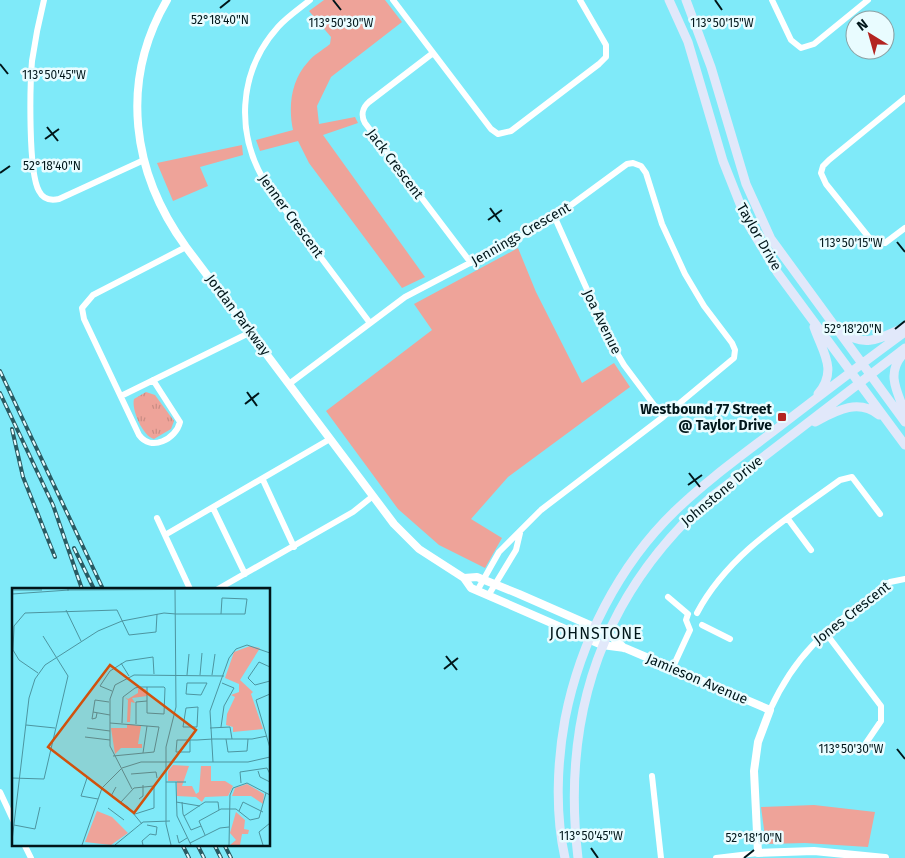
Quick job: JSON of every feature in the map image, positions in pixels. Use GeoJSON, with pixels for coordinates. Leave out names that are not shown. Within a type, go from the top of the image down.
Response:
{"type":"FeatureCollection","features":[{"type":"Feature","properties":{"kind":"main road","name":"Taylor Drive"},"geometry":{"type":"LineString","coordinates":[[669,0],[688,42],[723,161],[738,202],[760,246],[905,445]]}},
{"type":"Feature","properties":{"kind":"main road","name":"Taylor Drive"},"geometry":{"type":"LineString","coordinates":[[686,0],[700,36],[735,152],[758,212],[786,262],[905,422]]}},
{"type":"Feature","properties":{"kind":"main road"},"geometry":{"type":"LineString","coordinates":[[810,316],[828,363],[829,374],[823,388],[812,402]]}},
{"type":"Feature","properties":{"kind":"main road"},"geometry":{"type":"LineString","coordinates":[[832,325],[850,338],[863,342],[905,327]]}},
{"type":"Feature","properties":{"kind":"main road","name":"Johnstone Drive"},"geometry":{"type":"LineString","coordinates":[[566,858],[559,800],[561,744],[570,692],[594,628],[622,576],[673,512],[722,470],[905,332]]}},
{"type":"Feature","properties":{"kind":"main road"},"geometry":{"type":"LineString","coordinates":[[905,350],[896,364],[892,376],[905,412]]}},
{"type":"Feature","properties":{"kind":"main road","name":"Johnstone Drive"},"geometry":{"type":"LineString","coordinates":[[578,858],[574,827],[575,755],[583,710],[602,645],[644,569],[679,527],[716,493],[905,350]]}},
{"type":"Feature","properties":{"kind":"main road"},"geometry":{"type":"LineString","coordinates":[[793,434],[837,411],[858,406],[872,409],[887,422]]}},
{"type":"Feature","properties":{"kind":"street"},"geometry":{"type":"LineString","coordinates":[[44,0],[32,62],[30,91],[30,131],[36,182],[40,193],[51,200],[59,199],[144,160]]}},
{"type":"Feature","properties":{"kind":"street","name":"Jordan Parkway"},"geometry":{"type":"LineString","coordinates":[[167,0],[147,41],[141,62],[137,103],[144,160],[159,204],[186,247],[394,524],[419,549],[464,578],[471,588],[602,645]]}},
{"type":"Feature","properties":{"kind":"street","name":"Jenner Crescent"},"geometry":{"type":"LineString","coordinates":[[310,0],[279,26],[256,61],[245,96],[246,136],[255,165],[268,187],[370,323]]}},
{"type":"Feature","properties":{"kind":"street"},"geometry":{"type":"LineString","coordinates":[[393,0],[494,133],[505,133],[600,64],[606,56],[606,45],[580,0]]}},
{"type":"Feature","properties":{"kind":"street"},"geometry":{"type":"LineString","coordinates":[[772,0],[791,40],[801,48],[814,44],[868,0]]}},
{"type":"Feature","properties":{"kind":"street","name":"Jack Crescent"},"geometry":{"type":"LineString","coordinates":[[433,53],[369,102],[364,108],[362,116],[365,124],[471,263]]}},
{"type":"Feature","properties":{"kind":"street"},"geometry":{"type":"LineString","coordinates":[[905,98],[829,160],[823,166],[821,173],[826,184],[871,240],[885,243],[905,228]]}},
{"type":"Feature","properties":{"kind":"street","name":"Jennings Crescent"},"geometry":{"type":"LineString","coordinates":[[289,384],[410,294],[555,218],[627,164],[638,164],[644,169],[662,224],[685,274],[735,350],[734,358],[727,366],[663,417],[541,510],[504,547],[477,591]]}},
{"type":"Feature","properties":{"kind":"street","name":"Joa Avenue"},"geometry":{"type":"LineString","coordinates":[[555,218],[610,343],[663,417]]}},
{"type":"Feature","properties":{"kind":"street"},"geometry":{"type":"LineString","coordinates":[[153,380],[180,422],[175,434],[160,442],[149,444],[141,439],[84,319],[82,313],[84,304],[93,295],[186,247]]}},
{"type":"Feature","properties":{"kind":"street"},"geometry":{"type":"LineString","coordinates":[[121,396],[251,332]]}},
{"type":"Feature","properties":{"kind":"street"},"geometry":{"type":"LineString","coordinates":[[165,535],[263,480],[330,439]]}},
{"type":"Feature","properties":{"kind":"street"},"geometry":{"type":"LineString","coordinates":[[698,613],[718,580],[747,550],[840,480],[852,477],[880,514]]}},
{"type":"Feature","properties":{"kind":"street"},"geometry":{"type":"LineString","coordinates":[[263,480],[294,547]]}},
{"type":"Feature","properties":{"kind":"street"},"geometry":{"type":"LineString","coordinates":[[220,588],[353,512],[373,496]]}},
{"type":"Feature","properties":{"kind":"street"},"geometry":{"type":"LineString","coordinates":[[213,508],[245,574]]}},
{"type":"Feature","properties":{"kind":"street"},"geometry":{"type":"LineString","coordinates":[[157,518],[190,588]]}},
{"type":"Feature","properties":{"kind":"street"},"geometry":{"type":"LineString","coordinates":[[788,519],[810,550]]}},
{"type":"Feature","properties":{"kind":"street","name":"Jennings Crescent"},"geometry":{"type":"LineString","coordinates":[[488,596],[516,550],[520,533]]}},
{"type":"Feature","properties":{"kind":"street","name":"Jordan Parkway"},"geometry":{"type":"LineString","coordinates":[[464,578],[477,577],[483,579],[608,633]]}},
{"type":"Feature","properties":{"kind":"street","name":"Jones Crescent"},"geometry":{"type":"LineString","coordinates":[[758,853],[754,772],[758,742],[770,710],[791,671],[810,645],[890,582],[905,579]]}},
{"type":"Feature","properties":{"kind":"street"},"geometry":{"type":"LineString","coordinates":[[668,597],[688,614],[698,613]]}},
{"type":"Feature","properties":{"kind":"street"},"geometry":{"type":"LineString","coordinates":[[698,613],[702,619],[702,625]]}},
{"type":"Feature","properties":{"kind":"street"},"geometry":{"type":"LineString","coordinates":[[672,669],[690,630],[686,620],[688,614]]}},
{"type":"Feature","properties":{"kind":"street"},"geometry":{"type":"LineString","coordinates":[[690,630],[696,630],[702,625]]}},
{"type":"Feature","properties":{"kind":"street"},"geometry":{"type":"LineString","coordinates":[[702,625],[730,640]]}},
{"type":"Feature","properties":{"kind":"street"},"geometry":{"type":"LineString","coordinates":[[825,632],[881,706],[881,721],[866,743]]}},
{"type":"Feature","properties":{"kind":"street","name":"Jamieson Avenue"},"geometry":{"type":"LineString","coordinates":[[608,633],[625,648]]}},
{"type":"Feature","properties":{"kind":"street","name":"Jamieson Avenue"},"geometry":{"type":"LineString","coordinates":[[602,645],[625,648],[770,710]]}},
{"type":"Feature","properties":{"kind":"street"},"geometry":{"type":"LineString","coordinates":[[652,776],[661,858]]}},
{"type":"Feature","properties":{"kind":"street"},"geometry":{"type":"LineString","coordinates":[[0,792],[12,818]]}},
{"type":"Feature","properties":{"kind":"street"},"geometry":{"type":"LineString","coordinates":[[25,846],[31,858]]}},
{"type":"Feature","properties":{"kind":"street"},"geometry":{"type":"LineString","coordinates":[[716,858],[758,853],[885,858]]}},
{"type":"Feature","properties":{"kind":"green space"},"geometry":{"type":"Polygon","coordinates":[[[324,0],[385,0],[402,22],[331,77],[317,106],[319,124],[355,117],[358,123],[323,135],[425,277],[402,288],[309,163],[298,141],[260,151],[256,140],[293,130],[291,103],[294,85],[302,69],[310,59],[330,44],[331,37],[309,11],[324,0]]]}},
{"type":"Feature","properties":{"kind":"green space"},"geometry":{"type":"Polygon","coordinates":[[[242,145],[243,155],[200,167],[208,186],[173,201],[157,163],[242,145]]]}},
{"type":"Feature","properties":{"kind":"green space"},"geometry":{"type":"Polygon","coordinates":[[[518,248],[536,292],[582,383],[614,363],[630,387],[508,477],[471,519],[502,538],[485,568],[439,545],[398,509],[326,411],[432,330],[414,304],[518,248]]]}},
{"type":"Feature","properties":{"kind":"green space"},"geometry":{"type":"Polygon","coordinates":[[[146,392],[155,395],[174,421],[171,429],[154,439],[142,428],[134,409],[134,399],[146,392]]]}},
{"type":"Feature","properties":{"kind":"green space"},"geometry":{"type":"Polygon","coordinates":[[[814,805],[875,812],[868,847],[805,843],[766,844],[761,807],[814,805]]]}},
{"type":"Feature","properties":{"kind":"railway"},"geometry":{"type":"LineString","coordinates":[[0,371],[103,588]]}},
{"type":"Feature","properties":{"kind":"railway"},"geometry":{"type":"LineString","coordinates":[[0,393],[53,505],[82,588]]}},
{"type":"Feature","properties":{"kind":"railway"},"geometry":{"type":"LineString","coordinates":[[12,429],[23,477],[55,557]]}},
{"type":"Feature","properties":{"kind":"railway"},"geometry":{"type":"LineString","coordinates":[[74,548],[94,588]]}},
{"type":"Feature","properties":{"kind":"railway"},"geometry":{"type":"LineString","coordinates":[[183,846],[189,858]]}},
{"type":"Feature","properties":{"kind":"railway"},"geometry":{"type":"LineString","coordinates":[[198,846],[204,858]]}},
{"type":"Feature","properties":{"kind":"railway"},"geometry":{"type":"LineString","coordinates":[[215,846],[221,858]]}},
{"type":"Feature","properties":{"kind":"railway"},"geometry":{"type":"LineString","coordinates":[[225,846],[231,858]]}},
{"type":"Feature","properties":{"kind":"place","name":"Westbound 77 Street @ Taylor Drive"},"geometry":{"type":"Point","coordinates":[782,417]}},
{"type":"Feature","properties":{"kind":"district","name":"JOHNSTONE"},"geometry":{"type":"Point","coordinates":[596,633]}}]}
